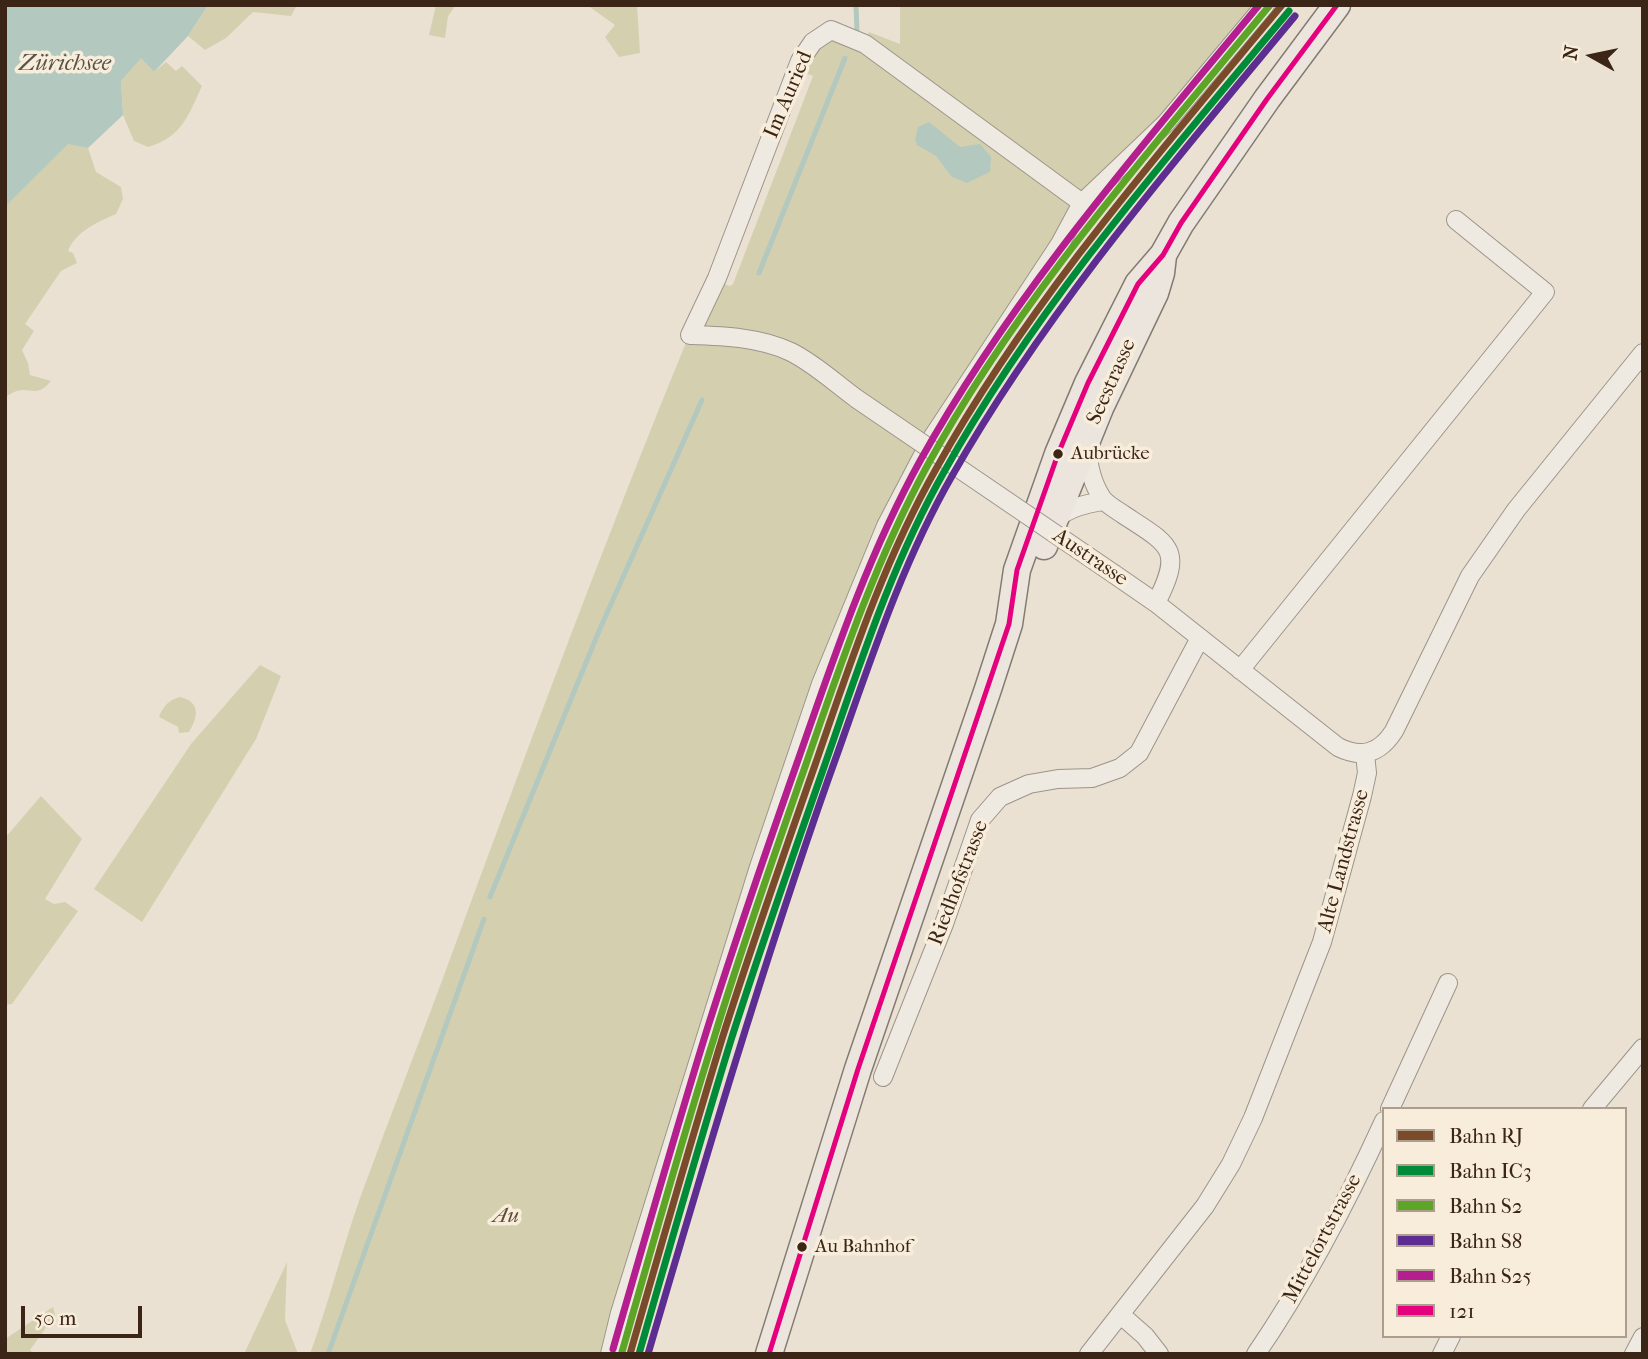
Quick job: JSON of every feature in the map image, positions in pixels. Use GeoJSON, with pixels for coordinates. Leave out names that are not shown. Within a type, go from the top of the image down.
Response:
{"type":"FeatureCollection","features":[{"type":"Feature","properties":{"kind":"main road","name":"Seestrasse"},"geometry":{"type":"LineString","coordinates":[[1009,624],[1017,570],[1058,454],[1084,392],[1138,284],[1163,255],[1181,223],[1267,99],[1337,5]]}},
{"type":"Feature","properties":{"kind":"main road","name":"Seestrasse"},"geometry":{"type":"LineString","coordinates":[[769,1354],[858,1069],[945,821],[1009,624],[1034,575],[1053,521],[1119,365],[1155,293],[1163,255]]}},
{"type":"Feature","properties":{"kind":"street"},"geometry":{"type":"LineString","coordinates":[[610,1354],[620,1312],[759,867],[821,684],[886,526],[932,438],[1060,244],[1082,203],[1166,123],[1265,5]]}},
{"type":"Feature","properties":{"kind":"street","name":"Im Auried"},"geometry":{"type":"LineString","coordinates":[[690,335],[717,278],[800,61],[813,42],[831,30],[865,44],[1082,203]]}},
{"type":"Feature","properties":{"kind":"street"},"geometry":{"type":"LineString","coordinates":[[1240,670],[1545,292],[1455,220]]}},
{"type":"Feature","properties":{"kind":"street","name":"Austrasse"},"geometry":{"type":"LineString","coordinates":[[690,335],[728,336],[788,351],[810,363],[857,399],[1156,603],[1338,747],[1365,754]]}},
{"type":"Feature","properties":{"kind":"street"},"geometry":{"type":"LineString","coordinates":[[1365,754],[1379,749],[1394,731],[1470,576],[1516,510],[1643,353]]}},
{"type":"Feature","properties":{"kind":"street"},"geometry":{"type":"LineString","coordinates":[[1086,440],[1091,477],[1103,501],[1154,536],[1169,552],[1170,577],[1156,603]]}},
{"type":"Feature","properties":{"kind":"street"},"geometry":{"type":"LineString","coordinates":[[1053,521],[1080,505],[1103,501]]}},
{"type":"Feature","properties":{"kind":"street","name":"Riedhofstrasse"},"geometry":{"type":"LineString","coordinates":[[883,1077],[944,925],[980,820],[1000,797],[1029,784],[1058,779],[1092,778],[1120,768],[1139,752],[1200,638]]}},
{"type":"Feature","properties":{"kind":"street","name":"Alte Landstrasse"},"geometry":{"type":"LineString","coordinates":[[1089,1354],[1206,1206],[1231,1164],[1253,1118],[1322,942],[1362,796],[1367,773],[1365,754]]}},
{"type":"Feature","properties":{"kind":"street"},"geometry":{"type":"LineString","coordinates":[[1391,1107],[1448,983]]}},
{"type":"Feature","properties":{"kind":"street"},"geometry":{"type":"LineString","coordinates":[[1594,1107],[1643,1048]]}},
{"type":"Feature","properties":{"kind":"street","name":"Mittelortstrasse"},"geometry":{"type":"LineString","coordinates":[[1256,1354],[1327,1237],[1382,1125]]}},
{"type":"Feature","properties":{"kind":"street"},"geometry":{"type":"LineString","coordinates":[[1121,1315],[1145,1336],[1159,1354]]}},
{"type":"Feature","properties":{"kind":"street"},"geometry":{"type":"LineString","coordinates":[[1634,1354],[1643,1337]]}},
{"type":"Feature","properties":{"kind":"street"},"geometry":{"type":"LineString","coordinates":[[1442,1354],[1450,1338]]}},
{"type":"Feature","properties":{"kind":"green space"},"geometry":{"type":"Polygon","coordinates":[[[208,5],[297,5],[291,16],[253,12],[226,38],[205,50],[188,36],[208,5]]]}},
{"type":"Feature","properties":{"kind":"green space"},"geometry":{"type":"Polygon","coordinates":[[[436,5],[456,5],[448,16],[445,38],[429,35],[436,5]]]}},
{"type":"Feature","properties":{"kind":"green space"},"geometry":{"type":"Polygon","coordinates":[[[587,5],[637,5],[640,53],[619,57],[605,37],[615,25],[587,5]]]}},
{"type":"Feature","properties":{"kind":"green space","name":"Au"},"geometry":{"type":"Polygon","coordinates":[[[900,5],[1265,5],[1101,183],[932,438],[821,684],[610,1354],[310,1354],[360,1198],[625,495],[689,335],[699,335],[724,284],[733,284],[813,76],[797,70],[831,30],[865,43],[869,32],[900,44],[900,5]]]}},
{"type":"Feature","properties":{"kind":"green space"},"geometry":{"type":"Polygon","coordinates":[[[141,57],[154,72],[166,62],[176,71],[182,66],[202,86],[188,116],[176,131],[160,143],[148,147],[134,141],[123,115],[121,81],[141,57]]]}},
{"type":"Feature","properties":{"kind":"green space"},"geometry":{"type":"Polygon","coordinates":[[[68,143],[88,148],[96,172],[121,187],[123,199],[116,214],[88,228],[76,238],[68,251],[73,253],[77,263],[61,271],[25,324],[34,331],[22,350],[30,375],[51,381],[38,391],[22,390],[5,397],[5,207],[68,143]]]}},
{"type":"Feature","properties":{"kind":"green space"},"geometry":{"type":"Polygon","coordinates":[[[260,665],[281,676],[256,739],[142,922],[94,889],[191,744],[260,665]]]}},
{"type":"Feature","properties":{"kind":"green space"},"geometry":{"type":"Polygon","coordinates":[[[180,697],[192,702],[196,711],[189,732],[179,733],[178,727],[159,717],[167,704],[180,697]]]}},
{"type":"Feature","properties":{"kind":"green space"},"geometry":{"type":"Polygon","coordinates":[[[41,796],[82,839],[45,899],[54,904],[65,902],[78,911],[12,1004],[5,1005],[5,838],[41,796]]]}},
{"type":"Feature","properties":{"kind":"green space"},"geometry":{"type":"Polygon","coordinates":[[[287,1262],[285,1320],[298,1354],[244,1354],[287,1262]]]}},
{"type":"Feature","properties":{"kind":"green space"},"geometry":{"type":"Polygon","coordinates":[[[53,1307],[55,1315],[30,1350],[34,1354],[5,1354],[5,1339],[53,1307]]]}},
{"type":"Feature","properties":{"kind":"water","name":"Zürichsee"},"geometry":{"type":"Polygon","coordinates":[[[5,5],[208,5],[188,36],[154,72],[141,58],[121,81],[123,115],[88,148],[68,144],[5,207],[5,5]]]}},
{"type":"Feature","properties":{"kind":"water"},"geometry":{"type":"Polygon","coordinates":[[[929,122],[960,147],[980,144],[991,157],[990,172],[967,183],[952,177],[936,156],[917,145],[915,139],[918,127],[929,122]]]}},
{"type":"Feature","properties":{"kind":"waterway"},"geometry":{"type":"LineString","coordinates":[[856,5],[857,32]]}},
{"type":"Feature","properties":{"kind":"waterway"},"geometry":{"type":"LineString","coordinates":[[759,273],[845,58]]}},
{"type":"Feature","properties":{"kind":"waterway"},"geometry":{"type":"LineString","coordinates":[[490,897],[599,631],[702,400]]}},
{"type":"Feature","properties":{"kind":"waterway"},"geometry":{"type":"LineString","coordinates":[[328,1354],[484,919]]}},
{"type":"Feature","properties":{"kind":"rail line","name":"S25"},"geometry":{"type":"LineString","coordinates":[[613,1349],[693,1075],[750,899],[838,647],[883,534],[920,461],[956,400],[1036,282],[1123,170],[1259,5]]}},
{"type":"Feature","properties":{"kind":"rail line","name":"S2"},"geometry":{"type":"LineString","coordinates":[[622,1352],[690,1116],[758,901],[846,651],[875,576],[908,504],[962,406],[1043,286],[1132,172],[1270,5]]}},
{"type":"Feature","properties":{"kind":"rail line","name":"RJ"},"geometry":{"type":"LineString","coordinates":[[630,1354],[710,1078],[756,936],[855,651],[917,504],[973,407],[1054,287],[1143,172],[1282,5]]}},
{"type":"Feature","properties":{"kind":"rail line","name":"IC3"},"geometry":{"type":"LineString","coordinates":[[639,1354],[742,1006],[877,617],[925,507],[981,410],[1062,291],[1151,177],[1289,11]]}},
{"type":"Feature","properties":{"kind":"rail line","name":"S8"},"geometry":{"type":"LineString","coordinates":[[648,1354],[780,920],[856,700],[915,548],[952,476],[989,414],[1070,296],[1158,182],[1295,16]]}},
{"type":"Feature","properties":{"kind":"transit line","name":"121"},"geometry":{"type":"LineString","coordinates":[[769,1354],[858,1069],[1009,624],[1017,570],[1058,454],[1088,383],[1138,284],[1163,255],[1181,223],[1267,99],[1337,5]]}},
{"type":"Feature","properties":{"kind":"place","name":"Aubrücke"},"geometry":{"type":"Point","coordinates":[1058,454]}},
{"type":"Feature","properties":{"kind":"place","name":"Au Bahnhof"},"geometry":{"type":"Point","coordinates":[802,1247]}}]}
